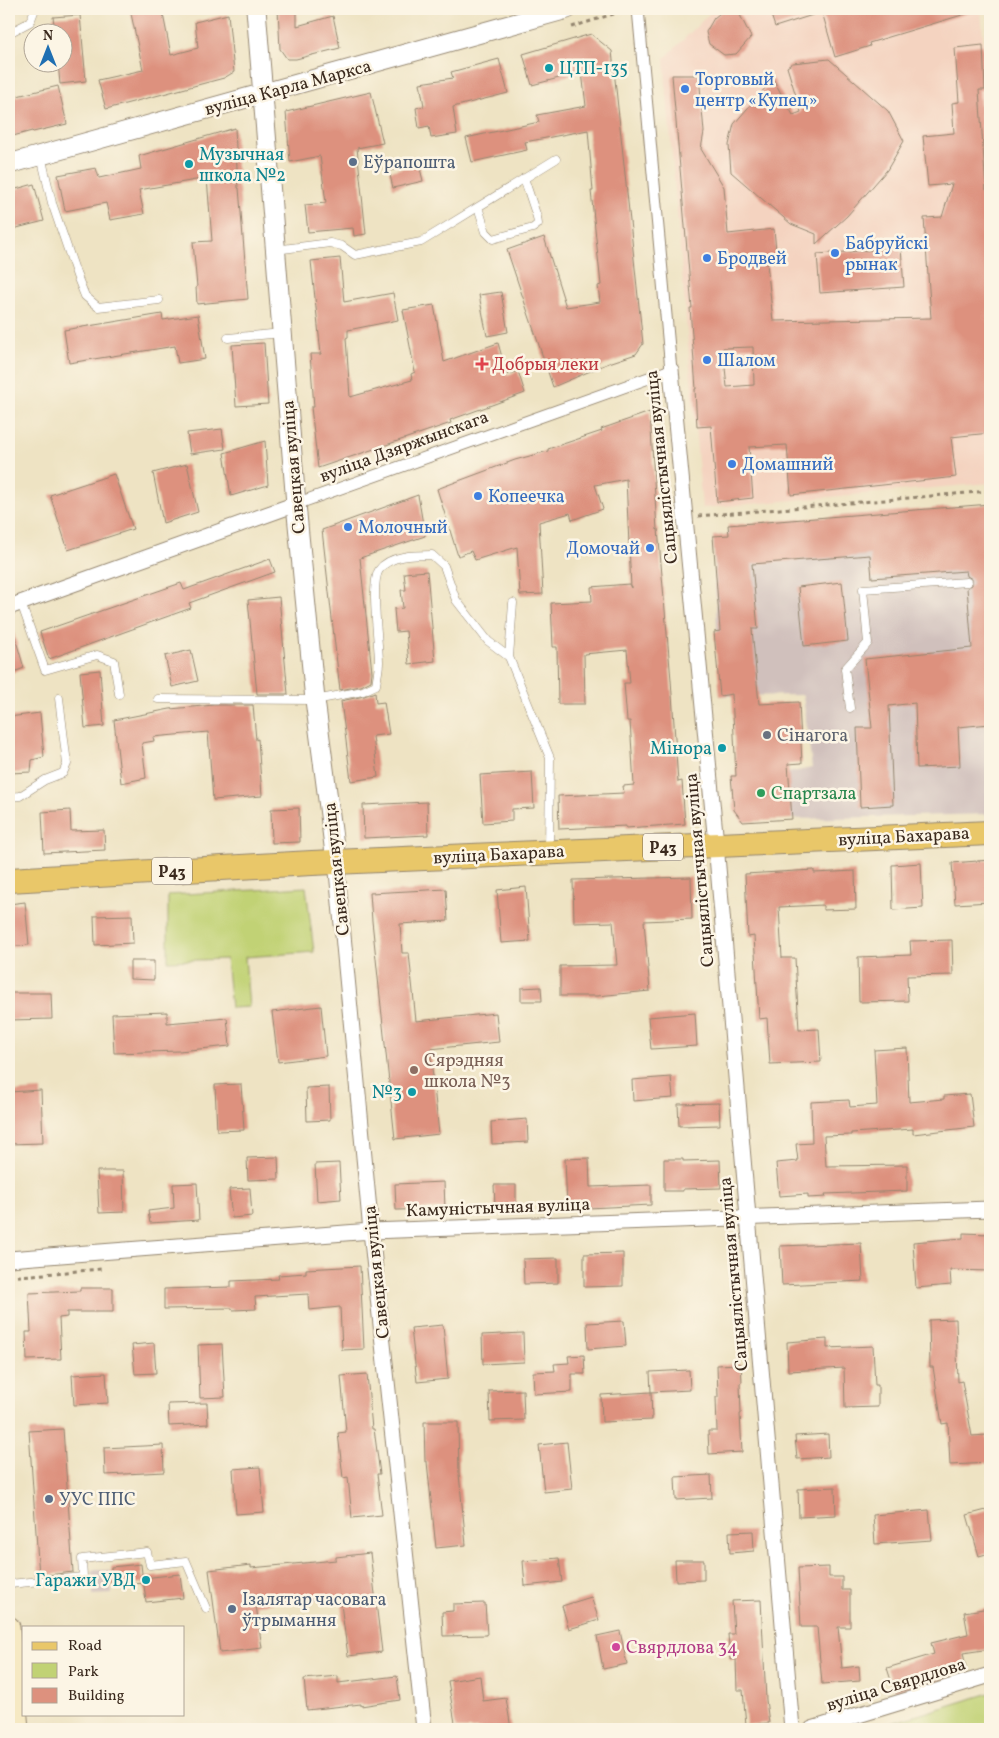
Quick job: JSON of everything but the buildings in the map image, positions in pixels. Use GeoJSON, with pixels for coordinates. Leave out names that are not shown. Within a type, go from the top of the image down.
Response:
{"type":"FeatureCollection","features":[{"type":"Feature","properties":{"kind":"main road","name":"вуліца Бахарава"},"geometry":{"type":"LineString","coordinates":[[9,880],[336,862],[990,833]]}},
{"type":"Feature","properties":{"kind":"main road"},"geometry":{"type":"LineString","coordinates":[[9,1627],[11,1676],[18,1729]]}},
{"type":"Feature","properties":{"kind":"street","name":"Савецкая вуліца"},"geometry":{"type":"LineString","coordinates":[[256,9],[296,504],[315,700],[336,862],[371,1231],[424,1729]]}},
{"type":"Feature","properties":{"kind":"street","name":"вуліца Карла Маркса"},"geometry":{"type":"LineString","coordinates":[[9,164],[568,9]]}},
{"type":"Feature","properties":{"kind":"street","name":"Сацыялістычная вуліца"},"geometry":{"type":"LineString","coordinates":[[638,9],[670,370],[716,844],[792,1729]]}},
{"type":"Feature","properties":{"kind":"street","name":"вуліца Дзяржынскага"},"geometry":{"type":"LineString","coordinates":[[15,605],[670,370]]}},
{"type":"Feature","properties":{"kind":"street","name":"Камуністычная вуліца"},"geometry":{"type":"LineString","coordinates":[[9,1259],[371,1231],[990,1208]]}},
{"type":"Feature","properties":{"kind":"street","name":"вуліца Свярдлова"},"geometry":{"type":"LineString","coordinates":[[812,1729],[990,1676]]}},
{"type":"Feature","properties":{"kind":"lane"},"geometry":{"type":"LineString","coordinates":[[9,33],[30,22],[35,9]]}},
{"type":"Feature","properties":{"kind":"lane"},"geometry":{"type":"LineString","coordinates":[[41,156],[52,203],[85,296],[98,307],[159,300]]}},
{"type":"Feature","properties":{"kind":"lane"},"geometry":{"type":"LineString","coordinates":[[275,250],[330,243],[342,246],[354,255],[421,242],[556,158]]}},
{"type":"Feature","properties":{"kind":"lane"},"geometry":{"type":"LineString","coordinates":[[478,207],[486,232],[493,239],[533,228],[538,224],[537,217],[524,178]]}},
{"type":"Feature","properties":{"kind":"lane"},"geometry":{"type":"LineString","coordinates":[[228,338],[282,333]]}},
{"type":"Feature","properties":{"kind":"lane"},"geometry":{"type":"LineString","coordinates":[[158,700],[315,700],[363,692],[376,684],[379,664],[375,586],[378,571],[388,562],[413,555],[432,555],[444,566],[456,600],[488,641],[508,657]]}},
{"type":"Feature","properties":{"kind":"lane"},"geometry":{"type":"LineString","coordinates":[[850,708],[845,668],[868,643],[863,589],[967,582]]}},
{"type":"Feature","properties":{"kind":"lane"},"geometry":{"type":"LineString","coordinates":[[513,603],[508,657],[550,758],[548,852]]}},
{"type":"Feature","properties":{"kind":"lane"},"geometry":{"type":"LineString","coordinates":[[15,605],[45,670],[97,655],[114,660],[119,694]]}},
{"type":"Feature","properties":{"kind":"lane"},"geometry":{"type":"LineString","coordinates":[[9,797],[20,796],[45,780],[63,773],[67,764],[59,698]]}},
{"type":"Feature","properties":{"kind":"lane"},"geometry":{"type":"LineString","coordinates":[[9,1584],[83,1577],[82,1559],[146,1552],[150,1565],[186,1561],[206,1608]]}},
{"type":"Feature","properties":{"kind":"path"},"geometry":{"type":"LineString","coordinates":[[685,517],[990,491]]}},
{"type":"Feature","properties":{"kind":"shaded area","name":"Бабруйскі рынак"},"geometry":{"type":"Polygon","coordinates":[[[714,9],[981,9],[990,139],[990,483],[702,508],[664,59],[714,9]]]}},
{"type":"Feature","properties":{"kind":"shaded area"},"geometry":{"type":"Polygon","coordinates":[[[990,504],[990,814],[792,819],[788,773],[812,768],[803,695],[720,696],[713,536],[728,535],[728,525],[990,504]]]}},
{"type":"Feature","properties":{"kind":"shaded area"},"geometry":{"type":"Polygon","coordinates":[[[92,1570],[110,1570],[112,1594],[93,1595],[92,1570]]]}},
{"type":"Feature","properties":{"kind":"green space"},"geometry":{"type":"Polygon","coordinates":[[[306,887],[314,952],[245,957],[249,1007],[231,1008],[226,959],[168,961],[168,895],[306,887]]]}},
{"type":"Feature","properties":{"kind":"green space"},"geometry":{"type":"Polygon","coordinates":[[[990,1693],[990,1729],[872,1729],[990,1693]]]}},
{"type":"Feature","properties":{"kind":"place","name":"ЦТП-135"},"geometry":{"type":"Point","coordinates":[549,68]}},
{"type":"Feature","properties":{"kind":"place","name":"Торговый центр «Купец»"},"geometry":{"type":"Point","coordinates":[685,89]}},
{"type":"Feature","properties":{"kind":"place","name":"Еўрапошта"},"geometry":{"type":"Point","coordinates":[353,162]}},
{"type":"Feature","properties":{"kind":"place","name":"Музычная школа №2"},"geometry":{"type":"Point","coordinates":[189,164]}},
{"type":"Feature","properties":{"kind":"place","name":"Бабруйскі рынак"},"geometry":{"type":"Point","coordinates":[835,253]}},
{"type":"Feature","properties":{"kind":"place","name":"Бродвей"},"geometry":{"type":"Point","coordinates":[707,258]}},
{"type":"Feature","properties":{"kind":"place","name":"Шалом"},"geometry":{"type":"Point","coordinates":[707,360]}},
{"type":"Feature","properties":{"kind":"place","name":"Добрыя леки"},"geometry":{"type":"Point","coordinates":[482,364]}},
{"type":"Feature","properties":{"kind":"place","name":"Домашний"},"geometry":{"type":"Point","coordinates":[732,464]}},
{"type":"Feature","properties":{"kind":"place","name":"Копеечка"},"geometry":{"type":"Point","coordinates":[478,496]}},
{"type":"Feature","properties":{"kind":"place","name":"Молочный"},"geometry":{"type":"Point","coordinates":[348,527]}},
{"type":"Feature","properties":{"kind":"place","name":"Домочай"},"geometry":{"type":"Point","coordinates":[650,548]}},
{"type":"Feature","properties":{"kind":"place","name":"Сінагога"},"geometry":{"type":"Point","coordinates":[767,735]}},
{"type":"Feature","properties":{"kind":"place","name":"Мінора"},"geometry":{"type":"Point","coordinates":[722,748]}},
{"type":"Feature","properties":{"kind":"place","name":"Спартзала"},"geometry":{"type":"Point","coordinates":[761,793]}},
{"type":"Feature","properties":{"kind":"place","name":"Сярэдняя школа №3"},"geometry":{"type":"Point","coordinates":[414,1070]}},
{"type":"Feature","properties":{"kind":"place","name":"№3"},"geometry":{"type":"Point","coordinates":[412,1092]}},
{"type":"Feature","properties":{"kind":"place","name":"УУС ППС"},"geometry":{"type":"Point","coordinates":[49,1499]}},
{"type":"Feature","properties":{"kind":"place","name":"Гаражи УВД"},"geometry":{"type":"Point","coordinates":[146,1580]}},
{"type":"Feature","properties":{"kind":"place","name":"Ізалятар часовага ўтрымання"},"geometry":{"type":"Point","coordinates":[232,1609]}},
{"type":"Feature","properties":{"kind":"place","name":"Свярдлова 34"},"geometry":{"type":"Point","coordinates":[616,1647]}}]}
